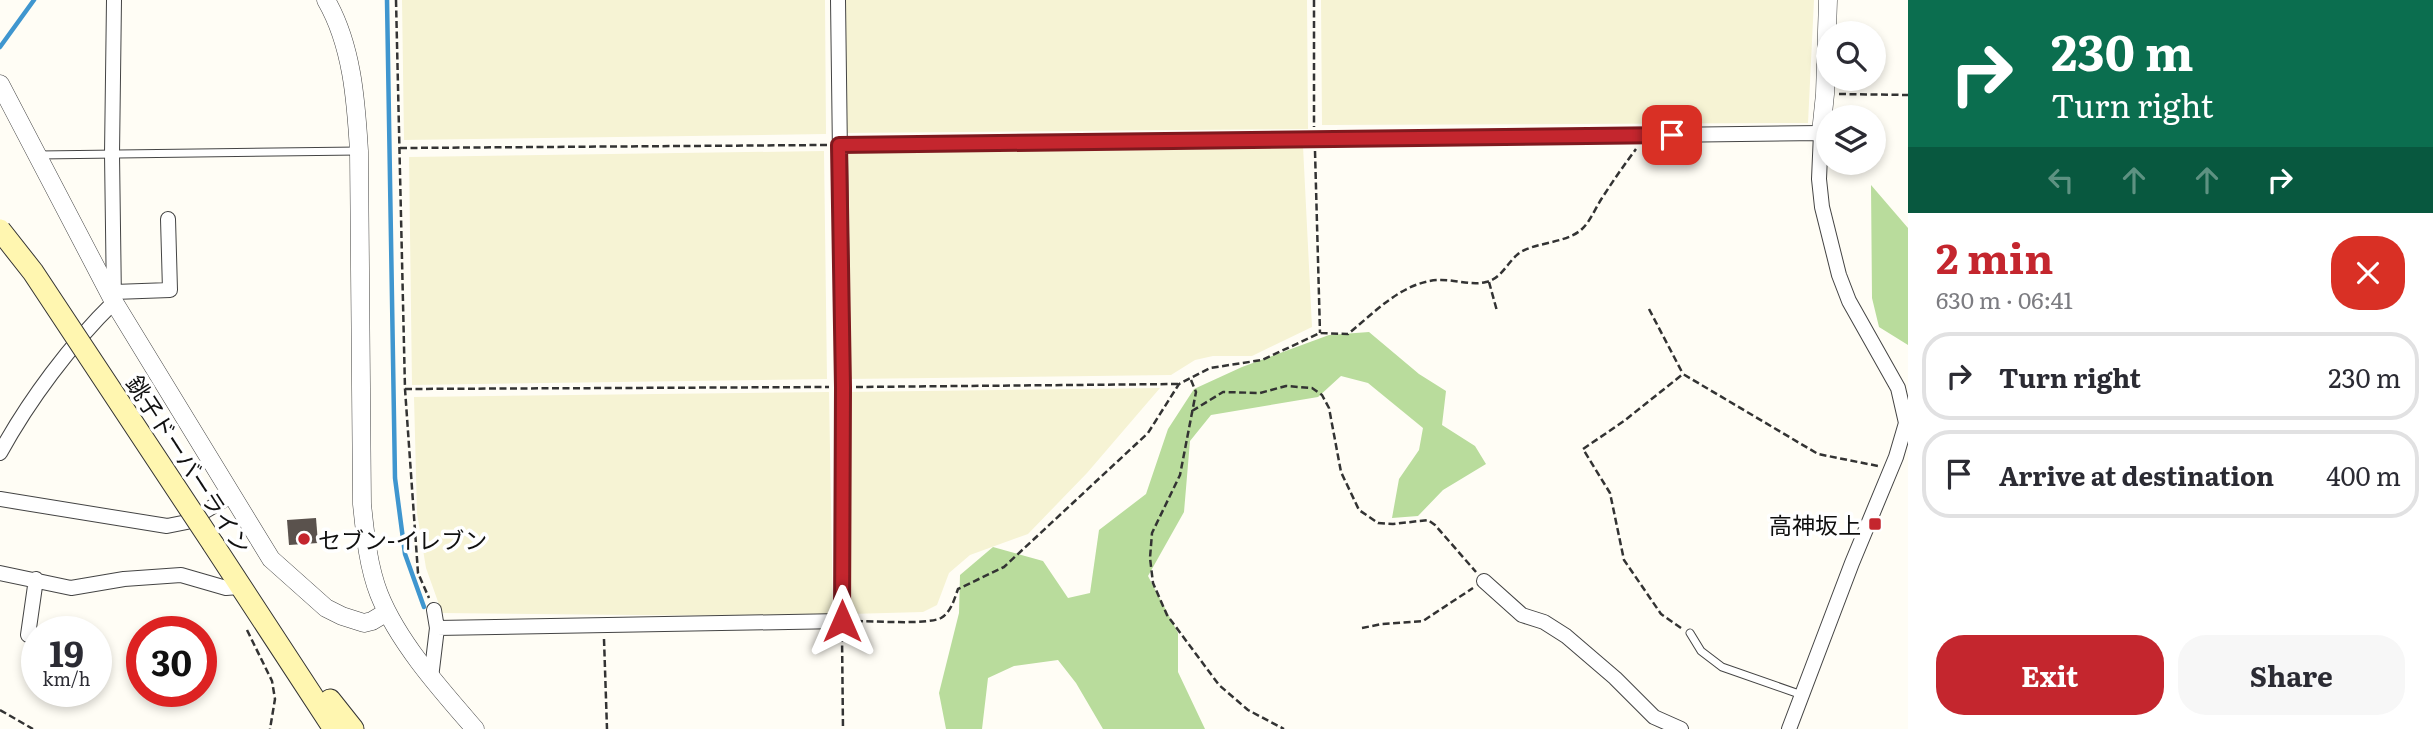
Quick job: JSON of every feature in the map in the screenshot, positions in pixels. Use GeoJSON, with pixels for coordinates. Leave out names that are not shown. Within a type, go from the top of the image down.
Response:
{"type":"FeatureCollection","features":[{"type":"Feature","properties":{"kind":"main road","name":"銚子ドーバーライン"},"geometry":{"type":"LineString","coordinates":[[0,230],[33,272],[334,729]]}},
{"type":"Feature","properties":{"kind":"main road"},"geometry":{"type":"LineString","coordinates":[[296,673],[318,685],[353,729]]}},
{"type":"Feature","properties":{"kind":"street"},"geometry":{"type":"LineString","coordinates":[[0,453],[59,365],[114,297],[114,0]]}},
{"type":"Feature","properties":{"kind":"street"},"geometry":{"type":"LineString","coordinates":[[326,0],[348,56],[359,151],[362,504],[370,559],[378,591],[387,612],[431,678],[475,729]]}},
{"type":"Feature","properties":{"kind":"street"},"geometry":{"type":"LineString","coordinates":[[437,628],[842,621],[843,387],[838,0]]}},
{"type":"Feature","properties":{"kind":"street"},"geometry":{"type":"LineString","coordinates":[[1824,105],[1828,0]]}},
{"type":"Feature","properties":{"kind":"street"},"geometry":{"type":"LineString","coordinates":[[0,84],[114,297],[271,559],[326,608],[356,622],[372,621],[387,612]]}},
{"type":"Feature","properties":{"kind":"street"},"geometry":{"type":"LineString","coordinates":[[839,145],[1816,133]]}},
{"type":"Feature","properties":{"kind":"street"},"geometry":{"type":"LineString","coordinates":[[1789,729],[1898,462],[1906,423],[1898,388],[1849,301],[1839,275],[1822,207],[1819,175]]}},
{"type":"Feature","properties":{"kind":"street"},"geometry":{"type":"LineString","coordinates":[[114,297],[170,290],[168,219]]}},
{"type":"Feature","properties":{"kind":"street"},"geometry":{"type":"LineString","coordinates":[[0,499],[167,526],[187,522],[232,495]]}},
{"type":"Feature","properties":{"kind":"street"},"geometry":{"type":"LineString","coordinates":[[0,573],[71,588],[124,579],[181,575],[226,588],[239,587]]}},
{"type":"Feature","properties":{"kind":"street"},"geometry":{"type":"LineString","coordinates":[[31,616],[36,579]]}},
{"type":"Feature","properties":{"kind":"street"},"geometry":{"type":"LineString","coordinates":[[1484,581],[1522,615],[1544,622],[1566,636],[1615,678],[1654,717],[1681,729]]}},
{"type":"Feature","properties":{"kind":"street"},"geometry":{"type":"LineString","coordinates":[[431,678],[437,628],[435,610]]}},
{"type":"Feature","properties":{"kind":"street"},"geometry":{"type":"LineString","coordinates":[[1644,729],[1654,717]]}},
{"type":"Feature","properties":{"kind":"lane"},"geometry":{"type":"LineString","coordinates":[[38,155],[359,151]]}},
{"type":"Feature","properties":{"kind":"lane"},"geometry":{"type":"LineString","coordinates":[[1690,633],[1701,651],[1722,667],[1803,695]]}},
{"type":"Feature","properties":{"kind":"path"},"geometry":{"type":"LineString","coordinates":[[396,0],[405,389],[418,573],[435,610]]}},
{"type":"Feature","properties":{"kind":"path"},"geometry":{"type":"LineString","coordinates":[[1314,0],[1314,139],[1320,333]]}},
{"type":"Feature","properties":{"kind":"path"},"geometry":{"type":"LineString","coordinates":[[1825,94],[1908,95]]}},
{"type":"Feature","properties":{"kind":"path"},"geometry":{"type":"LineString","coordinates":[[405,389],[1178,384],[1210,368],[1262,360],[1320,333],[1348,334],[1398,294],[1429,280],[1489,282],[1499,276],[1519,253],[1582,230],[1612,182],[1647,135]]}},
{"type":"Feature","properties":{"kind":"path"},"geometry":{"type":"LineString","coordinates":[[400,148],[839,145]]}},
{"type":"Feature","properties":{"kind":"path"},"geometry":{"type":"LineString","coordinates":[[1489,282],[1497,311]]}},
{"type":"Feature","properties":{"kind":"path"},"geometry":{"type":"LineString","coordinates":[[1648,309],[1683,374],[1818,454],[1898,462]]}},
{"type":"Feature","properties":{"kind":"path"},"geometry":{"type":"LineString","coordinates":[[1683,374],[1624,421],[1583,449],[1610,493],[1624,560],[1661,614],[1690,633]]}},
{"type":"Feature","properties":{"kind":"path"},"geometry":{"type":"LineString","coordinates":[[1191,378],[1196,392],[1181,475],[1152,533],[1150,558],[1153,583],[1167,615],[1219,685],[1248,710],[1284,729]]}},
{"type":"Feature","properties":{"kind":"path"},"geometry":{"type":"LineString","coordinates":[[843,729],[842,621],[926,621],[941,618],[952,606],[958,589],[1004,566],[1148,433],[1178,384]]}},
{"type":"Feature","properties":{"kind":"path"},"geometry":{"type":"LineString","coordinates":[[1192,411],[1223,392],[1260,393],[1286,386],[1312,388],[1322,395],[1329,408],[1340,472],[1359,510],[1378,523],[1428,520],[1484,581],[1423,621],[1362,628]]}},
{"type":"Feature","properties":{"kind":"path"},"geometry":{"type":"LineString","coordinates":[[243,623],[272,681],[275,699],[270,729]]}},
{"type":"Feature","properties":{"kind":"path"},"geometry":{"type":"LineString","coordinates":[[603,625],[607,729]]}},
{"type":"Feature","properties":{"kind":"path"},"geometry":{"type":"LineString","coordinates":[[0,710],[33,729]]}},
{"type":"Feature","properties":{"kind":"shaded area"},"geometry":{"type":"Polygon","coordinates":[[[402,0],[825,0],[826,134],[404,140],[402,0]]]}},
{"type":"Feature","properties":{"kind":"shaded area"},"geometry":{"type":"Polygon","coordinates":[[[842,0],[1307,0],[1308,129],[843,133],[842,0]]]}},
{"type":"Feature","properties":{"kind":"shaded area"},"geometry":{"type":"Polygon","coordinates":[[[1321,0],[1814,0],[1808,123],[1322,125],[1321,0]]]}},
{"type":"Feature","properties":{"kind":"shaded area"},"geometry":{"type":"Polygon","coordinates":[[[1303,146],[1312,327],[1252,356],[1213,356],[1195,360],[1171,375],[846,379],[841,150],[1303,146]]]}},
{"type":"Feature","properties":{"kind":"shaded area"},"geometry":{"type":"Polygon","coordinates":[[[824,151],[827,379],[412,385],[409,157],[824,151]]]}},
{"type":"Feature","properties":{"kind":"shaded area"},"geometry":{"type":"Polygon","coordinates":[[[1160,388],[1087,473],[1028,534],[970,555],[949,573],[937,605],[923,612],[850,614],[846,392],[1160,388]]]}},
{"type":"Feature","properties":{"kind":"shaded area"},"geometry":{"type":"Polygon","coordinates":[[[829,392],[833,617],[442,613],[426,568],[417,513],[414,397],[829,392]]]}},
{"type":"Feature","properties":{"kind":"green space"},"geometry":{"type":"Polygon","coordinates":[[[1871,185],[1908,228],[1908,345],[1879,327],[1872,298],[1871,185]]]}},
{"type":"Feature","properties":{"kind":"green space"},"geometry":{"type":"Polygon","coordinates":[[[1369,332],[1419,374],[1446,391],[1442,425],[1475,446],[1486,464],[1443,490],[1418,516],[1392,518],[1399,479],[1419,450],[1423,428],[1368,383],[1341,376],[1318,397],[1211,415],[1190,441],[1184,512],[1148,576],[1178,633],[1178,672],[1205,729],[1103,729],[1076,683],[1058,660],[1014,666],[988,678],[982,729],[946,729],[939,693],[959,613],[960,575],[993,547],[1043,561],[1068,598],[1090,593],[1099,530],[1146,494],[1168,429],[1194,389],[1242,367],[1329,335],[1369,332]]]}},
{"type":"Feature","properties":{"kind":"building"},"geometry":{"type":"Polygon","coordinates":[[[316,518],[318,543],[289,545],[287,520],[316,518]]]}},
{"type":"Feature","properties":{"kind":"waterway"},"geometry":{"type":"LineString","coordinates":[[0,47],[34,0]]}},
{"type":"Feature","properties":{"kind":"waterway"},"geometry":{"type":"LineString","coordinates":[[387,0],[395,478],[405,554],[424,607]]}},
{"type":"Feature","properties":{"kind":"place","name":"高神坂上"},"geometry":{"type":"Point","coordinates":[1875,524]}},
{"type":"Feature","properties":{"kind":"place","name":"セブン-イレブン"},"geometry":{"type":"Point","coordinates":[304,539]}},
{"type":"Feature","properties":{"kind":"route"},"geometry":{"type":"LineString","coordinates":[[842,621],[843,387],[839,145],[1672,135]]}}]}
